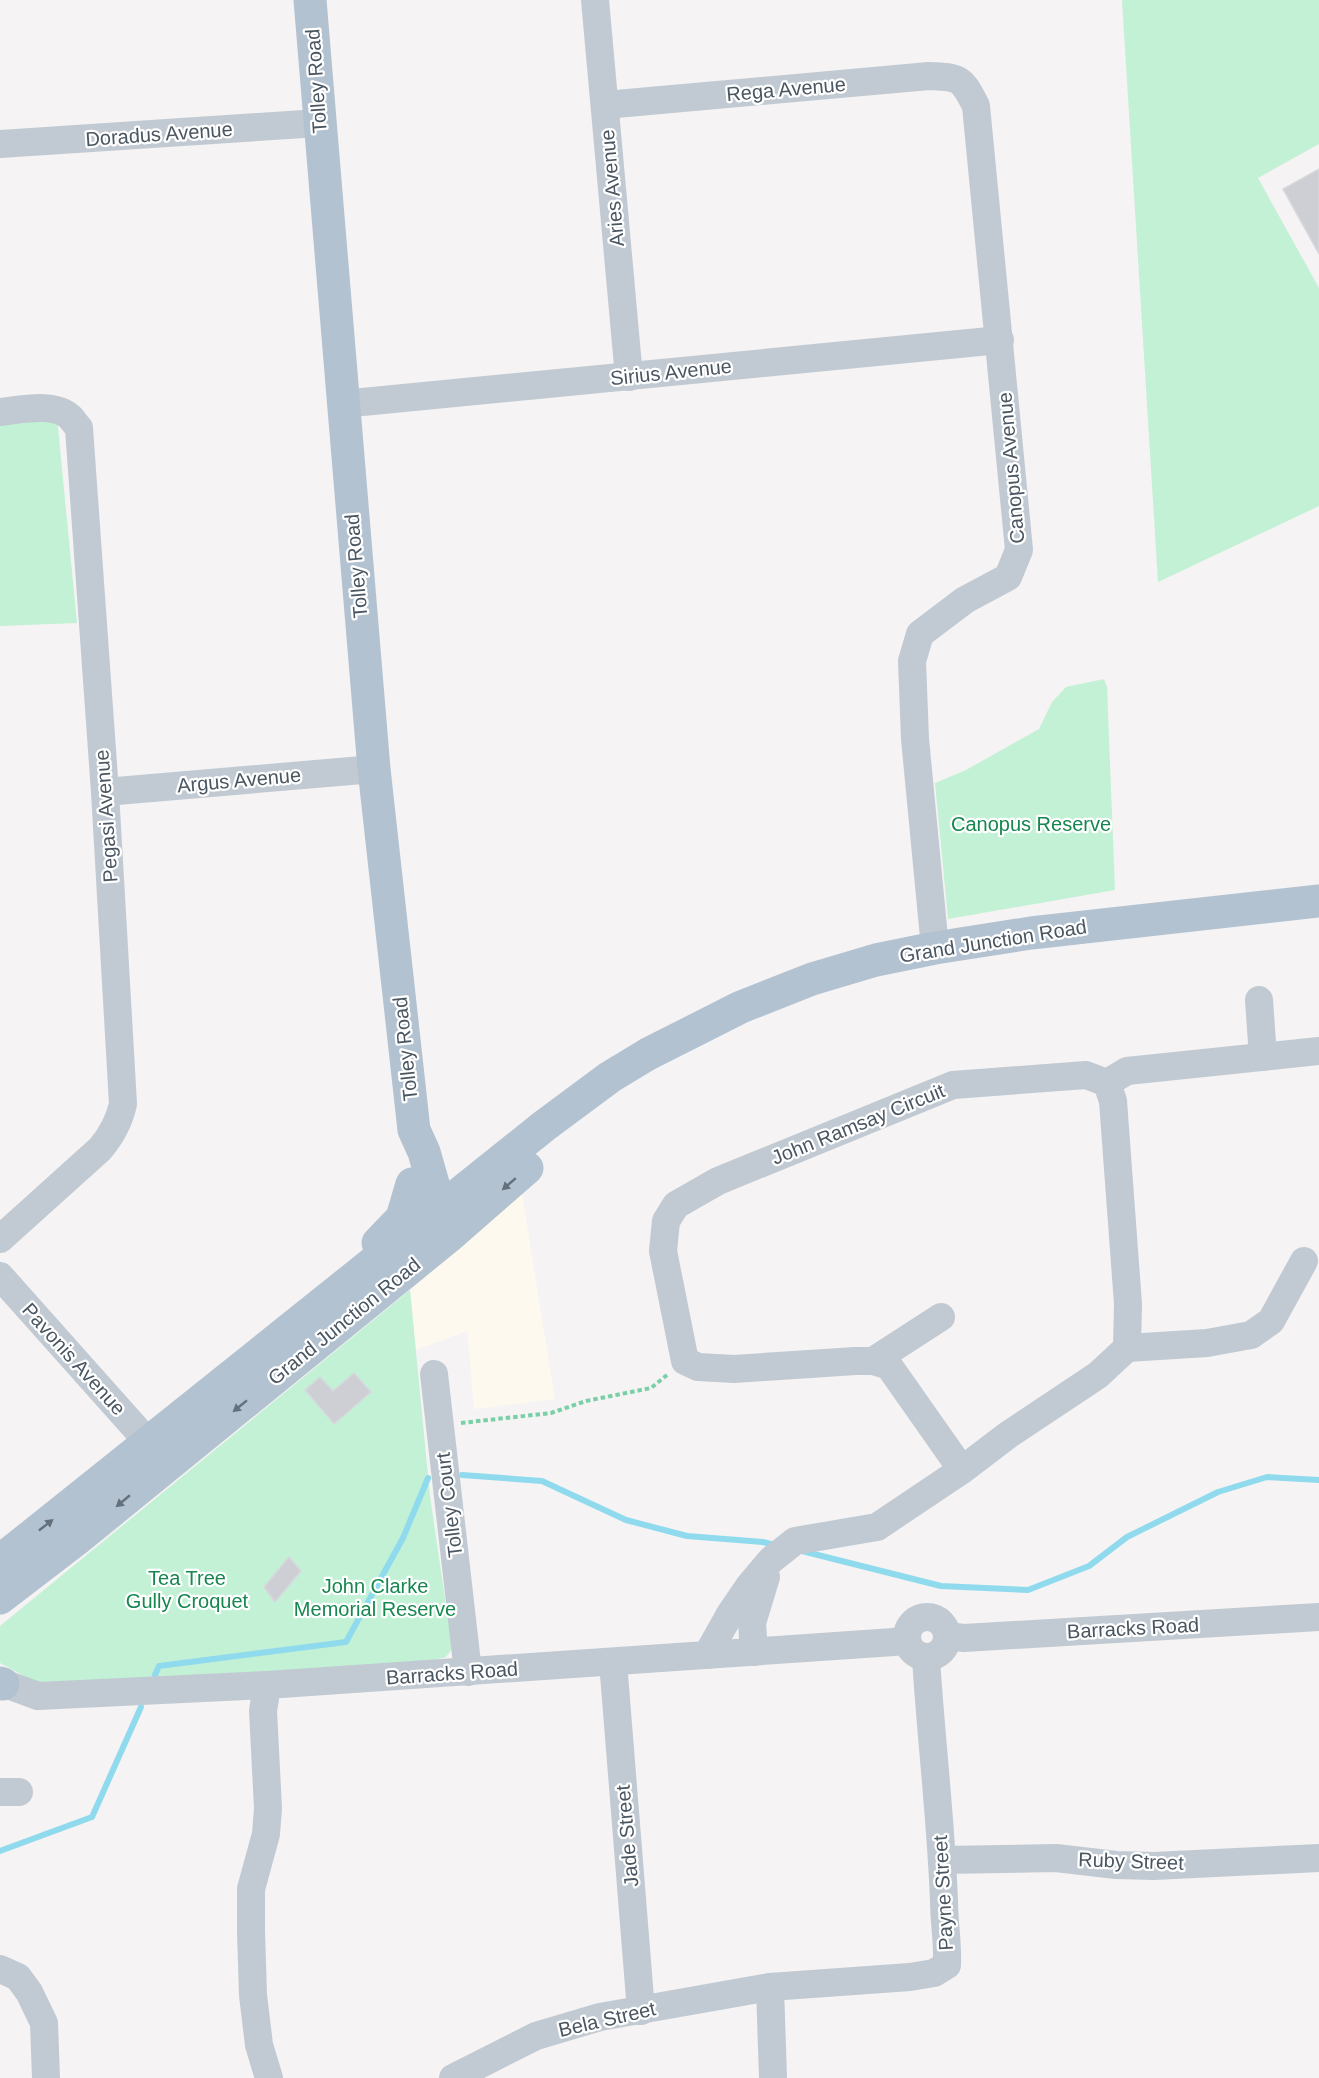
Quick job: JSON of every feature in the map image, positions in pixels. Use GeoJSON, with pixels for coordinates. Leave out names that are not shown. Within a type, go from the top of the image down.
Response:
{"type":"FeatureCollection","features":[{"type":"Feature","properties":{"kind":"main road","name":"Tolley Road"},"geometry":{"type":"LineString","coordinates":[[310,0],[374,769],[414,1130],[424,1152],[420,1177],[423,1209],[441,1226]]}},
{"type":"Feature","properties":{"kind":"main road","name":"Grand Junction Road"},"geometry":{"type":"LineString","coordinates":[[0,1561],[158,1453],[441,1226],[482,1177],[544,1126],[610,1077],[648,1054],[741,1007],[812,979],[876,960],[935,948],[1031,933],[1319,902]]}},
{"type":"Feature","properties":{"kind":"main road","name":"Grand Junction Road"},"geometry":{"type":"LineString","coordinates":[[0,1598],[77,1539],[158,1453],[272,1343],[441,1226],[558,1141],[682,1038]]}},
{"type":"Feature","properties":{"kind":"main road"},"geometry":{"type":"LineString","coordinates":[[272,1343],[286,1320],[396,1226],[420,1177],[451,1175],[482,1177]]}},
{"type":"Feature","properties":{"kind":"street","name":"Aries Avenue"},"geometry":{"type":"LineString","coordinates":[[595,0],[629,377]]}},
{"type":"Feature","properties":{"kind":"street","name":"Rega Avenue"},"geometry":{"type":"LineString","coordinates":[[605,105],[929,76],[951,77],[965,85]]}},
{"type":"Feature","properties":{"kind":"street","name":"Canopus Avenue"},"geometry":{"type":"LineString","coordinates":[[935,948],[915,739],[912,661],[920,634],[964,600],[1008,577],[1019,550],[976,106],[965,85]]}},
{"type":"Feature","properties":{"kind":"street","name":"Doradus Avenue"},"geometry":{"type":"LineString","coordinates":[[0,144],[319,123]]}},
{"type":"Feature","properties":{"kind":"street","name":"Sirius Avenue"},"geometry":{"type":"LineString","coordinates":[[342,404],[1000,340]]}},
{"type":"Feature","properties":{"kind":"street","name":"Pegasi Avenue"},"geometry":{"type":"LineString","coordinates":[[0,412],[53,410],[69,416],[79,429],[105,792],[123,1104],[111,1137],[0,1239]]}},
{"type":"Feature","properties":{"kind":"street","name":"Argus Avenue"},"geometry":{"type":"LineString","coordinates":[[105,792],[374,769]]}},
{"type":"Feature","properties":{"kind":"street"},"geometry":{"type":"LineString","coordinates":[[1259,1000],[1263,1057]]}},
{"type":"Feature","properties":{"kind":"street"},"geometry":{"type":"LineString","coordinates":[[1127,1348],[1128,1304],[1113,1101],[1107,1083],[1127,1071],[1319,1051]]}},
{"type":"Feature","properties":{"kind":"street","name":"John Ramsay Circuit"},"geometry":{"type":"LineString","coordinates":[[685,1360],[663,1251],[666,1221],[676,1205],[718,1181],[952,1085],[1086,1075],[1107,1083]]}},
{"type":"Feature","properties":{"kind":"street"},"geometry":{"type":"LineString","coordinates":[[707,1654],[749,1586],[780,1553],[878,1527],[1098,1375],[1127,1348],[1207,1343],[1251,1335],[1271,1321],[1304,1261]]}},
{"type":"Feature","properties":{"kind":"street","name":"Pavonis Avenue"},"geometry":{"type":"LineString","coordinates":[[0,1276],[158,1453]]}},
{"type":"Feature","properties":{"kind":"street"},"geometry":{"type":"LineString","coordinates":[[873,1360],[941,1317]]}},
{"type":"Feature","properties":{"kind":"street"},"geometry":{"type":"LineString","coordinates":[[685,1360],[698,1367],[734,1369],[873,1360],[889,1366],[962,1470]]}},
{"type":"Feature","properties":{"kind":"street","name":"Tolley Court"},"geometry":{"type":"LineString","coordinates":[[434,1374],[468,1672]]}},
{"type":"Feature","properties":{"kind":"street"},"geometry":{"type":"LineString","coordinates":[[754,1652],[752,1623],[780,1553]]}},
{"type":"Feature","properties":{"kind":"street"},"geometry":{"type":"LineString","coordinates":[[926,1617],[940,1622],[947,1636],[944,1649],[933,1657],[916,1648],[907,1631],[911,1624],[926,1617]]}},
{"type":"Feature","properties":{"kind":"street","name":"Barracks Road"},"geometry":{"type":"LineString","coordinates":[[947,1636],[964,1638],[1319,1617]]}},
{"type":"Feature","properties":{"kind":"street","name":"Barracks Road"},"geometry":{"type":"LineString","coordinates":[[1,1683],[38,1696],[267,1685],[894,1642],[916,1648]]}},
{"type":"Feature","properties":{"kind":"street","name":"Payne Street"},"geometry":{"type":"LineString","coordinates":[[770,1987],[909,1977],[934,1973],[947,1965],[948,1948],[944,1922],[942,1860],[916,1648]]}},
{"type":"Feature","properties":{"kind":"street","name":"Jade Street"},"geometry":{"type":"LineString","coordinates":[[613,1662],[641,2011]]}},
{"type":"Feature","properties":{"kind":"street"},"geometry":{"type":"LineString","coordinates":[[267,1685],[264,1711],[268,1808],[266,1834],[251,1889],[251,1931],[253,1995],[259,2045],[269,2078]]}},
{"type":"Feature","properties":{"kind":"street","name":"Ruby Street"},"geometry":{"type":"LineString","coordinates":[[942,1860],[1056,1857],[1116,1865],[1154,1866],[1319,1858]]}},
{"type":"Feature","properties":{"kind":"street"},"geometry":{"type":"LineString","coordinates":[[0,1969],[18,1977],[29,1992],[44,2023],[46,2078]]}},
{"type":"Feature","properties":{"kind":"street"},"geometry":{"type":"LineString","coordinates":[[770,1987],[773,2078]]}},
{"type":"Feature","properties":{"kind":"street","name":"Bela Street"},"geometry":{"type":"LineString","coordinates":[[453,2078],[536,2036],[600,2017],[770,1987]]}},
{"type":"Feature","properties":{"kind":"path"},"geometry":{"type":"LineString","coordinates":[[440,1425],[551,1413],[586,1401],[651,1388],[685,1360]]}},
{"type":"Feature","properties":{"kind":"shaded area"},"geometry":{"type":"Polygon","coordinates":[[[522,1194],[555,1399],[474,1409],[467,1331],[416,1350],[410,1290],[522,1194]]]}},
{"type":"Feature","properties":{"kind":"green space"},"geometry":{"type":"Polygon","coordinates":[[[1122,0],[1319,0],[1319,144],[1258,178],[1319,288],[1319,506],[1158,582],[1122,0]]]}},
{"type":"Feature","properties":{"kind":"green space"},"geometry":{"type":"Polygon","coordinates":[[[57,417],[77,623],[0,626],[0,421],[57,417]]]}},
{"type":"Feature","properties":{"kind":"green space","name":"Canopus Reserve"},"geometry":{"type":"Polygon","coordinates":[[[1104,679],[1107,687],[1115,890],[948,919],[935,783],[966,770],[1039,729],[1052,702],[1066,687],[1104,679]]]}},
{"type":"Feature","properties":{"kind":"green space","name":"Tea Tree Gully Croquet"},"geometry":{"type":"Polygon","coordinates":[[[410,1290],[430,1496],[448,1619],[456,1643],[446,1657],[421,1663],[41,1685],[0,1663],[0,1626],[410,1290]]]}},
{"type":"Feature","properties":{"kind":"building"},"geometry":{"type":"Polygon","coordinates":[[[1319,169],[1319,254],[1283,189],[1319,169]]]}},
{"type":"Feature","properties":{"kind":"building"},"geometry":{"type":"Polygon","coordinates":[[[354,1373],[371,1392],[334,1424],[305,1390],[320,1377],[333,1391],[354,1373]]]}},
{"type":"Feature","properties":{"kind":"building"},"geometry":{"type":"Polygon","coordinates":[[[289,1557],[301,1571],[275,1602],[264,1587],[289,1557]]]}},
{"type":"Feature","properties":{"kind":"waterway"},"geometry":{"type":"LineString","coordinates":[[462,1475],[542,1481],[626,1520],[687,1536],[775,1545]]}},
{"type":"Feature","properties":{"kind":"waterway"},"geometry":{"type":"LineString","coordinates":[[802,1551],[941,1586],[1028,1590],[1089,1566],[1127,1537],[1218,1492],[1267,1477],[1319,1480]]}},
{"type":"Feature","properties":{"kind":"waterway"},"geometry":{"type":"LineString","coordinates":[[155,1675],[159,1666],[346,1642],[403,1538],[428,1478]]}},
{"type":"Feature","properties":{"kind":"waterway"},"geometry":{"type":"LineString","coordinates":[[0,1851],[92,1817],[141,1707]]}},
{"type":"Feature","properties":{"kind":"park label","name":"John Clarke Memorial Reserve"},"geometry":{"type":"Point","coordinates":[375,1598]}}]}
